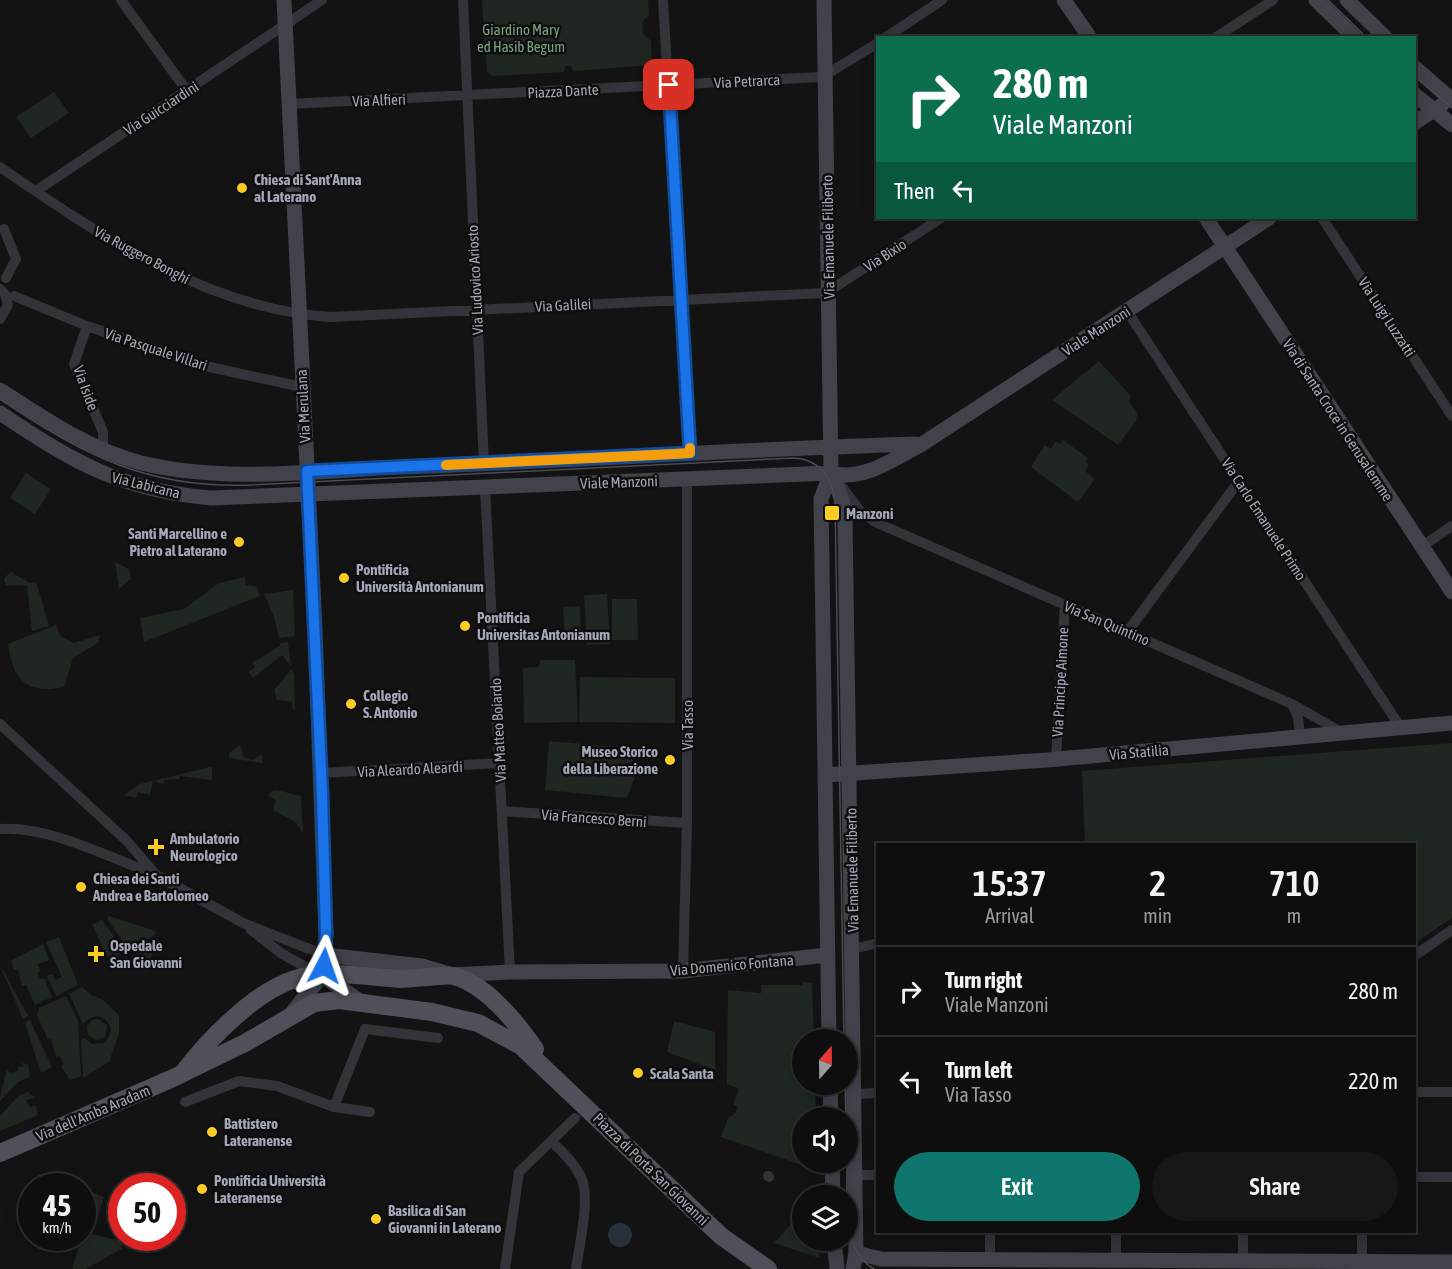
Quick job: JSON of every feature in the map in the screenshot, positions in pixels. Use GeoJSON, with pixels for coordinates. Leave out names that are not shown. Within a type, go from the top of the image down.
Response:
{"type":"FeatureCollection","features":[{"type":"Feature","properties":{"kind":"main road","name":"Via Merulana"},"geometry":{"type":"LineString","coordinates":[[284,0],[321,773],[325,955],[322,975]]}},
{"type":"Feature","properties":{"kind":"main road","name":"Via Emanuele Filiberto"},"geometry":{"type":"LineString","coordinates":[[824,0],[831,473],[821,499],[829,1029]]}},
{"type":"Feature","properties":{"kind":"main road"},"geometry":{"type":"LineString","coordinates":[[1064,0],[1088,36]]}},
{"type":"Feature","properties":{"kind":"main road"},"geometry":{"type":"LineString","coordinates":[[1316,0],[1353,36]]}},
{"type":"Feature","properties":{"kind":"main road"},"geometry":{"type":"LineString","coordinates":[[1347,0],[1384,36]]}},
{"type":"Feature","properties":{"kind":"main road"},"geometry":{"type":"LineString","coordinates":[[1416,69],[1452,99],[1416,122]]}},
{"type":"Feature","properties":{"kind":"main road"},"geometry":{"type":"LineString","coordinates":[[1416,96],[1452,125]]}},
{"type":"Feature","properties":{"kind":"main road","name":"Via di Santa Croce in Gerusalemme"},"geometry":{"type":"LineString","coordinates":[[1207,219],[1452,592]]}},
{"type":"Feature","properties":{"kind":"main road","name":"Viale Manzoni"},"geometry":{"type":"LineString","coordinates":[[308,495],[831,473],[849,476],[865,472],[922,444],[1267,219]]}},
{"type":"Feature","properties":{"kind":"main road","name":"Via Labicana"},"geometry":{"type":"LineString","coordinates":[[0,390],[66,432],[103,450],[140,462],[189,471],[235,473],[307,471]]}},
{"type":"Feature","properties":{"kind":"main road","name":"Via Labicana"},"geometry":{"type":"LineString","coordinates":[[0,413],[75,461],[109,477],[138,486],[212,498],[308,495]]}},
{"type":"Feature","properties":{"kind":"main road","name":"Viale Manzoni"},"geometry":{"type":"LineString","coordinates":[[307,471],[922,444]]}},
{"type":"Feature","properties":{"kind":"main road","name":"Via Emanuele Filiberto"},"geometry":{"type":"LineString","coordinates":[[831,473],[842,500],[845,519],[854,949],[853,1029]]}},
{"type":"Feature","properties":{"kind":"main road","name":"Via Statilia"},"geometry":{"type":"LineString","coordinates":[[825,775],[1056,759],[1452,723]]}},
{"type":"Feature","properties":{"kind":"main road","name":"Via Domenico Fontana"},"geometry":{"type":"LineString","coordinates":[[325,955],[418,965],[452,975],[510,972],[683,971],[827,956]]}},
{"type":"Feature","properties":{"kind":"main road"},"geometry":{"type":"LineString","coordinates":[[322,975],[362,1003]]}},
{"type":"Feature","properties":{"kind":"main road"},"geometry":{"type":"LineString","coordinates":[[290,1015],[322,975]]}},
{"type":"Feature","properties":{"kind":"main road"},"geometry":{"type":"LineString","coordinates":[[186,1070],[215,1034],[247,1008],[284,984],[322,975],[415,979],[452,975],[473,985],[495,1004],[522,1032],[549,1070]]}},
{"type":"Feature","properties":{"kind":"main road","name":"Via dell'Amba Aradam"},"geometry":{"type":"LineString","coordinates":[[0,1153],[245,1043],[290,1015],[324,1001],[362,1003],[447,1014],[478,1023],[521,1046],[549,1070]]}},
{"type":"Feature","properties":{"kind":"main road","name":"Piazza di Porta San Giovanni"},"geometry":{"type":"LineString","coordinates":[[549,1070],[721,1236],[762,1267]]}},
{"type":"Feature","properties":{"kind":"main road","name":"Via Emanuele Filiberto"},"geometry":{"type":"LineString","coordinates":[[853,1095],[856,1253],[853,1269]]}},
{"type":"Feature","properties":{"kind":"main road"},"geometry":{"type":"LineString","coordinates":[[835,1251],[837,1269]]}},
{"type":"Feature","properties":{"kind":"main road"},"geometry":{"type":"LineString","coordinates":[[856,1253],[881,1259],[1452,1262]]}},
{"type":"Feature","properties":{"kind":"street"},"geometry":{"type":"LineString","coordinates":[[121,0],[187,91]]}},
{"type":"Feature","properties":{"kind":"street","name":"Via Guicciardini"},"geometry":{"type":"LineString","coordinates":[[36,191],[322,0]]}},
{"type":"Feature","properties":{"kind":"street"},"geometry":{"type":"LineString","coordinates":[[463,0],[467,96]]}},
{"type":"Feature","properties":{"kind":"street"},"geometry":{"type":"LineString","coordinates":[[663,0],[690,453]]}},
{"type":"Feature","properties":{"kind":"street"},"geometry":{"type":"LineString","coordinates":[[888,36],[942,0]]}},
{"type":"Feature","properties":{"kind":"street"},"geometry":{"type":"LineString","coordinates":[[1218,36],[1272,0]]}},
{"type":"Feature","properties":{"kind":"street"},"geometry":{"type":"LineString","coordinates":[[825,76],[876,44]]}},
{"type":"Feature","properties":{"kind":"street","name":"Via Petrarca"},"geometry":{"type":"LineString","coordinates":[[669,85],[825,76]]}},
{"type":"Feature","properties":{"kind":"street","name":"Piazza Dante"},"geometry":{"type":"LineString","coordinates":[[467,96],[669,85]]}},
{"type":"Feature","properties":{"kind":"street","name":"Via Alfieri"},"geometry":{"type":"LineString","coordinates":[[290,104],[467,96]]}},
{"type":"Feature","properties":{"kind":"street","name":"Via Ludovico Ariosto"},"geometry":{"type":"LineString","coordinates":[[467,96],[484,464]]}},
{"type":"Feature","properties":{"kind":"street","name":"Via Ruggero Bonghi"},"geometry":{"type":"LineString","coordinates":[[0,167],[120,245],[172,273],[225,294],[298,313]]}},
{"type":"Feature","properties":{"kind":"street","name":"Via Bixio"},"geometry":{"type":"LineString","coordinates":[[829,292],[939,219]]}},
{"type":"Feature","properties":{"kind":"street","name":"Via Luigi Luzzatti"},"geometry":{"type":"LineString","coordinates":[[1323,219],[1452,416]]}},
{"type":"Feature","properties":{"kind":"street"},"geometry":{"type":"LineString","coordinates":[[4,229],[16,259],[6,278]]}},
{"type":"Feature","properties":{"kind":"street"},"geometry":{"type":"LineString","coordinates":[[0,319],[8,305],[1,290]]}},
{"type":"Feature","properties":{"kind":"street","name":"Via Galilei"},"geometry":{"type":"LineString","coordinates":[[298,313],[330,317],[829,292]]}},
{"type":"Feature","properties":{"kind":"street","name":"Via Pasquale Villari"},"geometry":{"type":"LineString","coordinates":[[14,296],[87,326],[206,366],[302,387]]}},
{"type":"Feature","properties":{"kind":"street","name":"Via Carlo Emanuele Primo"},"geometry":{"type":"LineString","coordinates":[[1127,311],[1401,728]]}},
{"type":"Feature","properties":{"kind":"street","name":"Via Iside"},"geometry":{"type":"LineString","coordinates":[[87,326],[74,364],[103,432],[103,450]]}},
{"type":"Feature","properties":{"kind":"street","name":"Via San Quintino"},"geometry":{"type":"LineString","coordinates":[[831,473],[868,519]]}},
{"type":"Feature","properties":{"kind":"street","name":"Via Tasso"},"geometry":{"type":"LineString","coordinates":[[683,971],[687,824],[687,479]]}},
{"type":"Feature","properties":{"kind":"street"},"geometry":{"type":"LineString","coordinates":[[1128,631],[1239,481]]}},
{"type":"Feature","properties":{"kind":"street","name":"Via Matteo Boiardo"},"geometry":{"type":"LineString","coordinates":[[485,488],[510,972]]}},
{"type":"Feature","properties":{"kind":"street","name":"Via San Quintino"},"geometry":{"type":"LineString","coordinates":[[845,519],[868,519],[1292,704],[1343,733]]}},
{"type":"Feature","properties":{"kind":"street"},"geometry":{"type":"LineString","coordinates":[[1421,546],[1452,526]]}},
{"type":"Feature","properties":{"kind":"street","name":"Via Principe Aimone"},"geometry":{"type":"LineString","coordinates":[[1056,759],[1065,604]]}},
{"type":"Feature","properties":{"kind":"street"},"geometry":{"type":"LineString","coordinates":[[1292,704],[1298,717],[1300,737]]}},
{"type":"Feature","properties":{"kind":"street"},"geometry":{"type":"LineString","coordinates":[[0,724],[128,841],[153,873]]}},
{"type":"Feature","properties":{"kind":"street","name":"Via Aleardo Aleardi"},"geometry":{"type":"LineString","coordinates":[[321,773],[500,764]]}},
{"type":"Feature","properties":{"kind":"street","name":"Via Francesco Berni"},"geometry":{"type":"LineString","coordinates":[[502,811],[687,824]]}},
{"type":"Feature","properties":{"kind":"street"},"geometry":{"type":"LineString","coordinates":[[0,818],[5,828],[64,840],[153,873],[239,921],[325,955]]}},
{"type":"Feature","properties":{"kind":"street"},"geometry":{"type":"LineString","coordinates":[[239,921],[282,954],[322,975]]}},
{"type":"Feature","properties":{"kind":"street"},"geometry":{"type":"LineString","coordinates":[[1416,955],[1452,930]]}},
{"type":"Feature","properties":{"kind":"street"},"geometry":{"type":"LineString","coordinates":[[854,949],[876,944]]}},
{"type":"Feature","properties":{"kind":"street"},"geometry":{"type":"LineString","coordinates":[[334,1107],[365,1029],[438,1038]]}},
{"type":"Feature","properties":{"kind":"street"},"geometry":{"type":"LineString","coordinates":[[185,1102],[239,1081],[277,1086],[334,1107],[370,1112]]}},
{"type":"Feature","properties":{"kind":"street"},"geometry":{"type":"LineString","coordinates":[[1416,1092],[1452,1092]]}},
{"type":"Feature","properties":{"kind":"street"},"geometry":{"type":"LineString","coordinates":[[858,1094],[876,1093]]}},
{"type":"Feature","properties":{"kind":"street"},"geometry":{"type":"LineString","coordinates":[[506,1269],[519,1172],[575,1118]]}},
{"type":"Feature","properties":{"kind":"street"},"geometry":{"type":"LineString","coordinates":[[551,1141],[574,1166],[582,1178],[585,1192],[576,1269]]}},
{"type":"Feature","properties":{"kind":"street"},"geometry":{"type":"LineString","coordinates":[[854,1175],[876,1176]]}},
{"type":"Feature","properties":{"kind":"street"},"geometry":{"type":"LineString","coordinates":[[1416,1178],[1452,1177]]}},
{"type":"Feature","properties":{"kind":"street"},"geometry":{"type":"LineString","coordinates":[[990,1233],[990,1260]]}},
{"type":"Feature","properties":{"kind":"street"},"geometry":{"type":"LineString","coordinates":[[1116,1233],[1116,1261]]}},
{"type":"Feature","properties":{"kind":"street"},"geometry":{"type":"LineString","coordinates":[[1243,1261],[1244,1233]]}},
{"type":"Feature","properties":{"kind":"street"},"geometry":{"type":"LineString","coordinates":[[1362,1233],[1362,1261]]}},
{"type":"Feature","properties":{"kind":"green space","name":"Giardino Mary ed Hasib Begum"},"geometry":{"type":"Polygon","coordinates":[[[482,0],[648,0],[649,15],[642,22],[643,34],[651,41],[652,65],[573,71],[571,66],[565,66],[564,72],[493,76],[487,72],[482,0]]]}},
{"type":"Feature","properties":{"kind":"green space"},"geometry":{"type":"Polygon","coordinates":[[[54,92],[69,113],[31,138],[16,117],[54,92]]]}},
{"type":"Feature","properties":{"kind":"green space"},"geometry":{"type":"Polygon","coordinates":[[[1099,361],[1131,396],[1129,401],[1137,414],[1136,421],[1118,445],[1052,400],[1099,361]]]}},
{"type":"Feature","properties":{"kind":"green space"},"geometry":{"type":"Polygon","coordinates":[[[1063,440],[1088,458],[1086,462],[1089,465],[1085,471],[1095,479],[1078,502],[1031,467],[1045,445],[1051,449],[1056,441],[1061,444],[1063,440]]]}},
{"type":"Feature","properties":{"kind":"green space"},"geometry":{"type":"Polygon","coordinates":[[[26,473],[51,489],[35,514],[10,498],[26,473]]]}},
{"type":"Feature","properties":{"kind":"green space"},"geometry":{"type":"Polygon","coordinates":[[[115,562],[129,569],[131,579],[119,589],[115,562]]]}},
{"type":"Feature","properties":{"kind":"green space"},"geometry":{"type":"Polygon","coordinates":[[[11,572],[30,583],[36,582],[49,626],[32,631],[27,586],[6,585],[4,578],[11,572]]]}},
{"type":"Feature","properties":{"kind":"green space"},"geometry":{"type":"Polygon","coordinates":[[[245,577],[246,585],[256,586],[260,596],[144,642],[140,618],[184,609],[219,583],[245,577]]]}},
{"type":"Feature","properties":{"kind":"green space"},"geometry":{"type":"Polygon","coordinates":[[[293,590],[295,636],[279,638],[274,617],[264,594],[293,590]]]}},
{"type":"Feature","properties":{"kind":"green space"},"geometry":{"type":"Polygon","coordinates":[[[607,594],[610,644],[587,645],[584,595],[607,594]]]}},
{"type":"Feature","properties":{"kind":"green space"},"geometry":{"type":"Polygon","coordinates":[[[612,599],[637,599],[638,640],[612,640],[612,599]]]}},
{"type":"Feature","properties":{"kind":"green space"},"geometry":{"type":"Polygon","coordinates":[[[580,606],[581,637],[565,638],[563,607],[580,606]]]}},
{"type":"Feature","properties":{"kind":"green space"},"geometry":{"type":"Polygon","coordinates":[[[56,625],[60,636],[74,643],[100,635],[98,643],[73,658],[64,687],[40,689],[24,682],[18,675],[8,644],[56,625]]]}},
{"type":"Feature","properties":{"kind":"green space"},"geometry":{"type":"Polygon","coordinates":[[[288,642],[291,666],[282,655],[253,678],[248,672],[255,667],[252,663],[280,646],[280,643],[288,642]]]}},
{"type":"Feature","properties":{"kind":"green space"},"geometry":{"type":"Polygon","coordinates":[[[540,660],[575,660],[578,722],[524,723],[523,668],[539,667],[540,660]]]}},
{"type":"Feature","properties":{"kind":"green space"},"geometry":{"type":"Polygon","coordinates":[[[291,670],[294,673],[295,710],[293,710],[292,702],[277,700],[274,690],[291,670]]]}},
{"type":"Feature","properties":{"kind":"green space"},"geometry":{"type":"Polygon","coordinates":[[[580,677],[675,678],[675,723],[579,722],[580,677]]]}},
{"type":"Feature","properties":{"kind":"green space"},"geometry":{"type":"Polygon","coordinates":[[[549,741],[630,748],[636,774],[627,798],[545,790],[549,741]]]}},
{"type":"Feature","properties":{"kind":"green space"},"geometry":{"type":"Polygon","coordinates":[[[1452,743],[1452,918],[1416,942],[1416,843],[1085,843],[1082,771],[1452,743]]]}},
{"type":"Feature","properties":{"kind":"green space"},"geometry":{"type":"Polygon","coordinates":[[[240,745],[244,757],[253,760],[262,754],[263,763],[229,758],[229,753],[240,745]]]}},
{"type":"Feature","properties":{"kind":"green space"},"geometry":{"type":"Polygon","coordinates":[[[212,767],[212,780],[180,776],[179,779],[164,780],[163,784],[153,781],[150,795],[138,792],[136,798],[124,795],[140,784],[212,767]]]}},
{"type":"Feature","properties":{"kind":"green space"},"geometry":{"type":"Polygon","coordinates":[[[277,790],[301,796],[303,834],[296,822],[273,810],[276,800],[268,796],[272,791],[277,790]]]}},
{"type":"Feature","properties":{"kind":"green space"},"geometry":{"type":"Polygon","coordinates":[[[109,916],[155,931],[156,934],[137,946],[124,943],[107,919],[109,916]]]}},
{"type":"Feature","properties":{"kind":"green space"},"geometry":{"type":"Polygon","coordinates":[[[102,920],[121,946],[119,956],[110,961],[93,927],[93,924],[102,920]]]}},
{"type":"Feature","properties":{"kind":"green space"},"geometry":{"type":"Polygon","coordinates":[[[59,937],[78,985],[56,996],[47,976],[52,974],[55,980],[62,977],[46,942],[59,937]]]}},
{"type":"Feature","properties":{"kind":"green space"},"geometry":{"type":"Polygon","coordinates":[[[153,941],[156,944],[146,972],[136,960],[138,949],[153,941]]]}},
{"type":"Feature","properties":{"kind":"green space"},"geometry":{"type":"Polygon","coordinates":[[[43,944],[49,960],[38,964],[40,972],[37,973],[40,979],[44,978],[52,997],[35,1005],[26,985],[22,986],[18,970],[14,970],[11,961],[43,944]]]}},
{"type":"Feature","properties":{"kind":"green space"},"geometry":{"type":"Polygon","coordinates":[[[1,966],[28,1016],[23,1019],[2,970],[1,966]]]}},
{"type":"Feature","properties":{"kind":"green space"},"geometry":{"type":"Polygon","coordinates":[[[803,982],[812,983],[814,1029],[792,1029],[792,1095],[815,1095],[816,1107],[792,1107],[792,1162],[721,1137],[728,1118],[736,1113],[737,1107],[733,1104],[739,1089],[727,1084],[728,990],[761,993],[761,985],[802,985],[803,982]]]}},
{"type":"Feature","properties":{"kind":"green space"},"geometry":{"type":"Polygon","coordinates":[[[82,987],[91,995],[102,999],[119,1015],[119,1033],[109,1062],[83,1078],[81,1041],[84,1038],[92,1044],[104,1043],[111,1029],[106,1020],[99,1016],[83,1024],[69,994],[82,987]]]}},
{"type":"Feature","properties":{"kind":"green space"},"geometry":{"type":"Polygon","coordinates":[[[66,996],[78,1021],[81,1076],[70,1080],[61,1066],[63,1064],[60,1056],[56,1057],[51,1039],[48,1040],[37,1015],[39,1008],[66,996]]]}},
{"type":"Feature","properties":{"kind":"green space"},"geometry":{"type":"Polygon","coordinates":[[[98,1019],[107,1025],[105,1037],[96,1040],[88,1035],[87,1027],[92,1020],[98,1019]]]}},
{"type":"Feature","properties":{"kind":"green space"},"geometry":{"type":"Polygon","coordinates":[[[30,1020],[52,1067],[41,1073],[25,1023],[30,1020]]]}},
{"type":"Feature","properties":{"kind":"green space"},"geometry":{"type":"Polygon","coordinates":[[[674,1021],[715,1032],[715,1070],[667,1052],[674,1021]]]}},
{"type":"Feature","properties":{"kind":"green space"},"geometry":{"type":"Polygon","coordinates":[[[22,1063],[28,1064],[30,1077],[18,1082],[0,1101],[7,1069],[10,1073],[18,1071],[18,1067],[23,1067],[22,1063]]]}},
{"type":"Feature","properties":{"kind":"green space"},"geometry":{"type":"Polygon","coordinates":[[[28,1092],[35,1098],[26,1100],[30,1108],[35,1105],[38,1115],[0,1131],[0,1116],[18,1096],[28,1092]]]}},
{"type":"Feature","properties":{"kind":"green space"},"geometry":{"type":"Polygon","coordinates":[[[96,1194],[104,1197],[96,1221],[96,1194]]]}},
{"type":"Feature","properties":{"kind":"green space"},"geometry":{"type":"Polygon","coordinates":[[[792,1223],[792,1249],[774,1243],[792,1223]]]}},
{"type":"Feature","properties":{"kind":"green space"},"geometry":{"type":"Polygon","coordinates":[[[96,1235],[108,1238],[108,1251],[118,1251],[85,1269],[72,1269],[77,1251],[96,1251],[96,1235]]]}},
{"type":"Feature","properties":{"kind":"green space"},"geometry":{"type":"Polygon","coordinates":[[[798,1251],[819,1251],[819,1258],[798,1251]]]}},
{"type":"Feature","properties":{"kind":"shaded area"},"geometry":{"type":"Polygon","coordinates":[[[620,1223],[629,1226],[632,1235],[629,1244],[620,1247],[611,1244],[608,1235],[611,1226],[620,1223]]]}},
{"type":"Feature","properties":{"kind":"tram line"},"geometry":{"type":"LineString","coordinates":[[1328,0],[1365,36]]}},
{"type":"Feature","properties":{"kind":"tram line"},"geometry":{"type":"LineString","coordinates":[[1416,77],[1452,108]]}},
{"type":"Feature","properties":{"kind":"tram line"},"geometry":{"type":"LineString","coordinates":[[0,399],[88,452],[148,474],[214,485],[793,458],[802,459],[817,466],[828,478],[835,503],[844,1029]]}},
{"type":"Feature","properties":{"kind":"tram line"},"geometry":{"type":"LineString","coordinates":[[845,1095],[846,1107]]}},
{"type":"Feature","properties":{"kind":"tram line"},"geometry":{"type":"LineString","coordinates":[[847,1173],[850,1236],[855,1249],[874,1269]]}},
{"type":"Feature","properties":{"kind":"slow traffic"},"geometry":{"type":"LineString","coordinates":[[446,465],[690,453],[690,448]]}},
{"type":"Feature","properties":{"kind":"place","name":"Chiesa di Sant'Anna al Laterano"},"geometry":{"type":"Point","coordinates":[242,188]}},
{"type":"Feature","properties":{"kind":"place","name":"Manzoni"},"geometry":{"type":"Point","coordinates":[832,513]}},
{"type":"Feature","properties":{"kind":"place","name":"Santi Marcellino e Pietro al Laterano"},"geometry":{"type":"Point","coordinates":[239,542]}},
{"type":"Feature","properties":{"kind":"place","name":"Pontificia Università Antonianum"},"geometry":{"type":"Point","coordinates":[344,578]}},
{"type":"Feature","properties":{"kind":"place","name":"Pontificia Universitas Antonianum"},"geometry":{"type":"Point","coordinates":[465,626]}},
{"type":"Feature","properties":{"kind":"place","name":"Collegio S. Antonio"},"geometry":{"type":"Point","coordinates":[351,704]}},
{"type":"Feature","properties":{"kind":"place","name":"Museo Storico della Liberazione"},"geometry":{"type":"Point","coordinates":[670,760]}},
{"type":"Feature","properties":{"kind":"place","name":"Ambulatorio Neurologico"},"geometry":{"type":"Point","coordinates":[156,847]}},
{"type":"Feature","properties":{"kind":"place","name":"Chiesa dei Santi Andrea e Bartolomeo"},"geometry":{"type":"Point","coordinates":[81,887]}},
{"type":"Feature","properties":{"kind":"place","name":"Ospedale San Giovanni"},"geometry":{"type":"Point","coordinates":[96,954]}},
{"type":"Feature","properties":{"kind":"place","name":"Scala Santa"},"geometry":{"type":"Point","coordinates":[638,1073]}},
{"type":"Feature","properties":{"kind":"place","name":"Battistero Lateranense"},"geometry":{"type":"Point","coordinates":[212,1132]}},
{"type":"Feature","properties":{"kind":"place","name":"Pontificia Università Lateranense"},"geometry":{"type":"Point","coordinates":[202,1189]}},
{"type":"Feature","properties":{"kind":"place","name":"Basilica di San Giovanni in Laterano"},"geometry":{"type":"Point","coordinates":[376,1219]}},
{"type":"Feature","properties":{"kind":"route"},"geometry":{"type":"LineString","coordinates":[[324,966],[326,934],[322,793],[307,471],[690,453],[669,85]]}}]}
